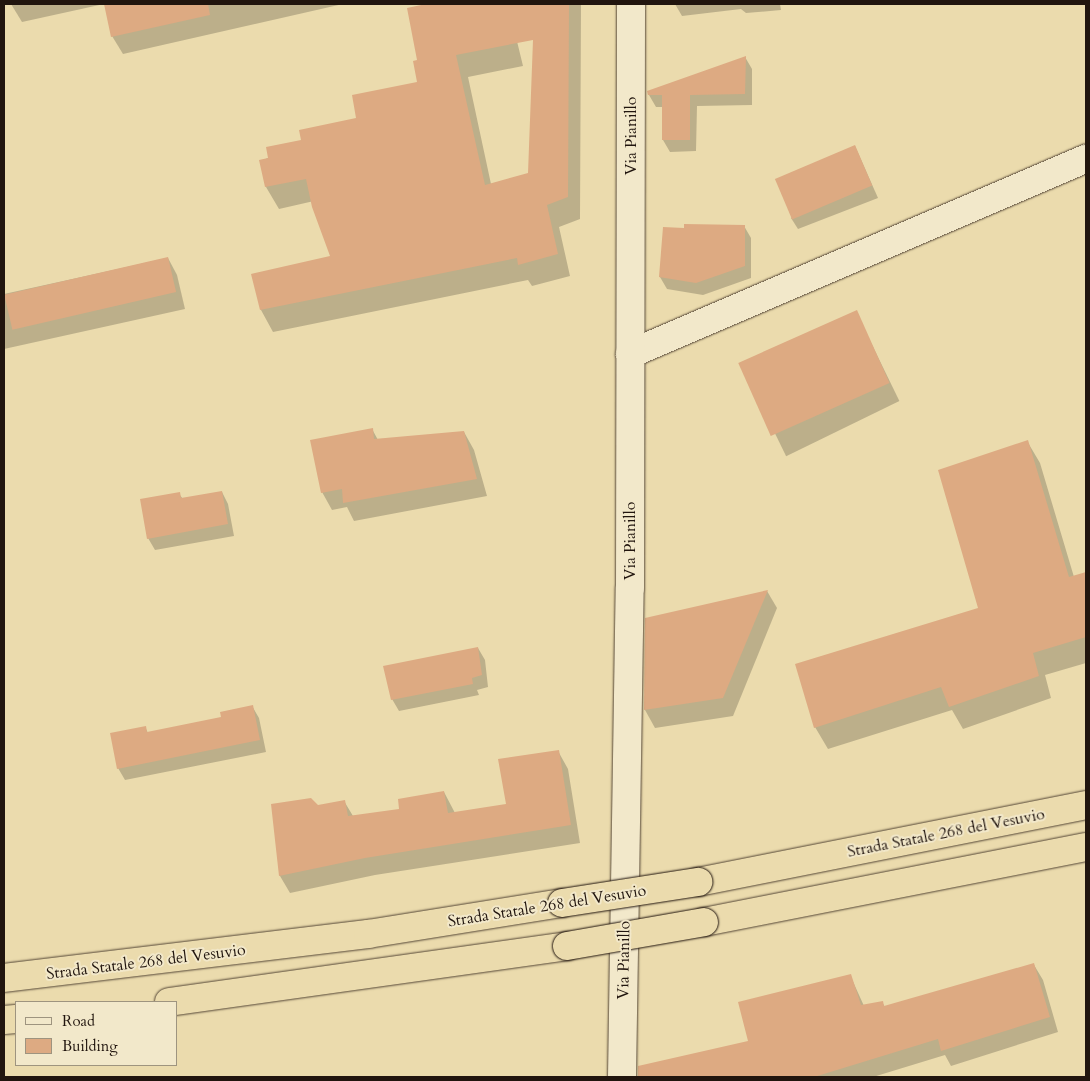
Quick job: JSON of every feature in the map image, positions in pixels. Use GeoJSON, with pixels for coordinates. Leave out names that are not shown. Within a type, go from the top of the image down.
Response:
{"type":"FeatureCollection","features":[{"type":"Feature","properties":{"kind":"highway","name":"Strada Statale 268 del Vesuvio"},"geometry":{"type":"LineString","coordinates":[[4,978],[368,934],[562,904],[698,882],[1086,805]]}},
{"type":"Feature","properties":{"kind":"highway"},"geometry":{"type":"LineString","coordinates":[[176,1001],[567,946],[704,922],[1086,847]]}},
{"type":"Feature","properties":{"kind":"street","name":"Via Pianillo"},"geometry":{"type":"LineString","coordinates":[[622,1077],[630,354],[631,4]]}},
{"type":"Feature","properties":{"kind":"street"},"geometry":{"type":"LineString","coordinates":[[630,354],[1086,159]]}},
{"type":"Feature","properties":{"kind":"building"},"geometry":{"type":"Polygon","coordinates":[[[104,4],[208,4],[210,15],[111,37],[104,4]]]}},
{"type":"Feature","properties":{"kind":"building"},"geometry":{"type":"Polygon","coordinates":[[[426,4],[569,4],[568,197],[547,205],[558,254],[518,265],[517,258],[260,310],[251,274],[330,256],[312,207],[306,179],[265,187],[259,160],[268,158],[266,147],[301,140],[299,130],[356,118],[352,95],[417,82],[413,61],[417,60],[407,8],[426,4]],[[533,40],[456,55],[485,185],[528,173],[533,40]]]}},
{"type":"Feature","properties":{"kind":"building"},"geometry":{"type":"Polygon","coordinates":[[[746,56],[745,94],[690,95],[690,140],[662,140],[662,95],[648,95],[647,91],[746,56]]]}},
{"type":"Feature","properties":{"kind":"building"},"geometry":{"type":"Polygon","coordinates":[[[855,145],[872,186],[792,219],[775,179],[855,145]]]}},
{"type":"Feature","properties":{"kind":"building"},"geometry":{"type":"Polygon","coordinates":[[[684,224],[745,225],[745,266],[696,283],[659,277],[663,227],[684,228],[684,224]]]}},
{"type":"Feature","properties":{"kind":"building"},"geometry":{"type":"Polygon","coordinates":[[[168,257],[176,292],[12,330],[4,295],[168,257]]]}},
{"type":"Feature","properties":{"kind":"building"},"geometry":{"type":"Polygon","coordinates":[[[857,310],[890,383],[771,436],[738,363],[857,310]]]}},
{"type":"Feature","properties":{"kind":"building"},"geometry":{"type":"Polygon","coordinates":[[[373,428],[374,439],[464,431],[477,479],[343,503],[342,489],[321,493],[310,440],[373,428]]]}},
{"type":"Feature","properties":{"kind":"building"},"geometry":{"type":"Polygon","coordinates":[[[1028,440],[1069,577],[1086,572],[1086,637],[1033,653],[1039,676],[949,707],[941,687],[814,728],[795,664],[978,608],[938,470],[1028,440]]]}},
{"type":"Feature","properties":{"kind":"building"},"geometry":{"type":"Polygon","coordinates":[[[222,491],[228,524],[147,539],[140,499],[180,492],[181,498],[222,491]]]}},
{"type":"Feature","properties":{"kind":"building"},"geometry":{"type":"Polygon","coordinates":[[[768,590],[723,698],[644,710],[645,618],[768,590]]]}},
{"type":"Feature","properties":{"kind":"building"},"geometry":{"type":"Polygon","coordinates":[[[478,647],[482,675],[472,678],[473,684],[391,700],[383,666],[478,647]]]}},
{"type":"Feature","properties":{"kind":"building"},"geometry":{"type":"Polygon","coordinates":[[[253,705],[260,740],[117,769],[110,733],[146,726],[147,732],[221,717],[220,712],[253,705]]]}},
{"type":"Feature","properties":{"kind":"building"},"geometry":{"type":"Polygon","coordinates":[[[559,750],[571,825],[365,858],[279,876],[271,804],[311,798],[318,805],[345,800],[348,816],[399,809],[398,799],[444,791],[448,813],[506,804],[498,759],[559,750]]]}},
{"type":"Feature","properties":{"kind":"building"},"geometry":{"type":"Polygon","coordinates":[[[1034,963],[1050,1017],[941,1051],[938,1039],[814,1077],[638,1077],[638,1066],[748,1041],[738,1002],[851,974],[861,1005],[883,1001],[884,1006],[1034,963]]]}}]}
